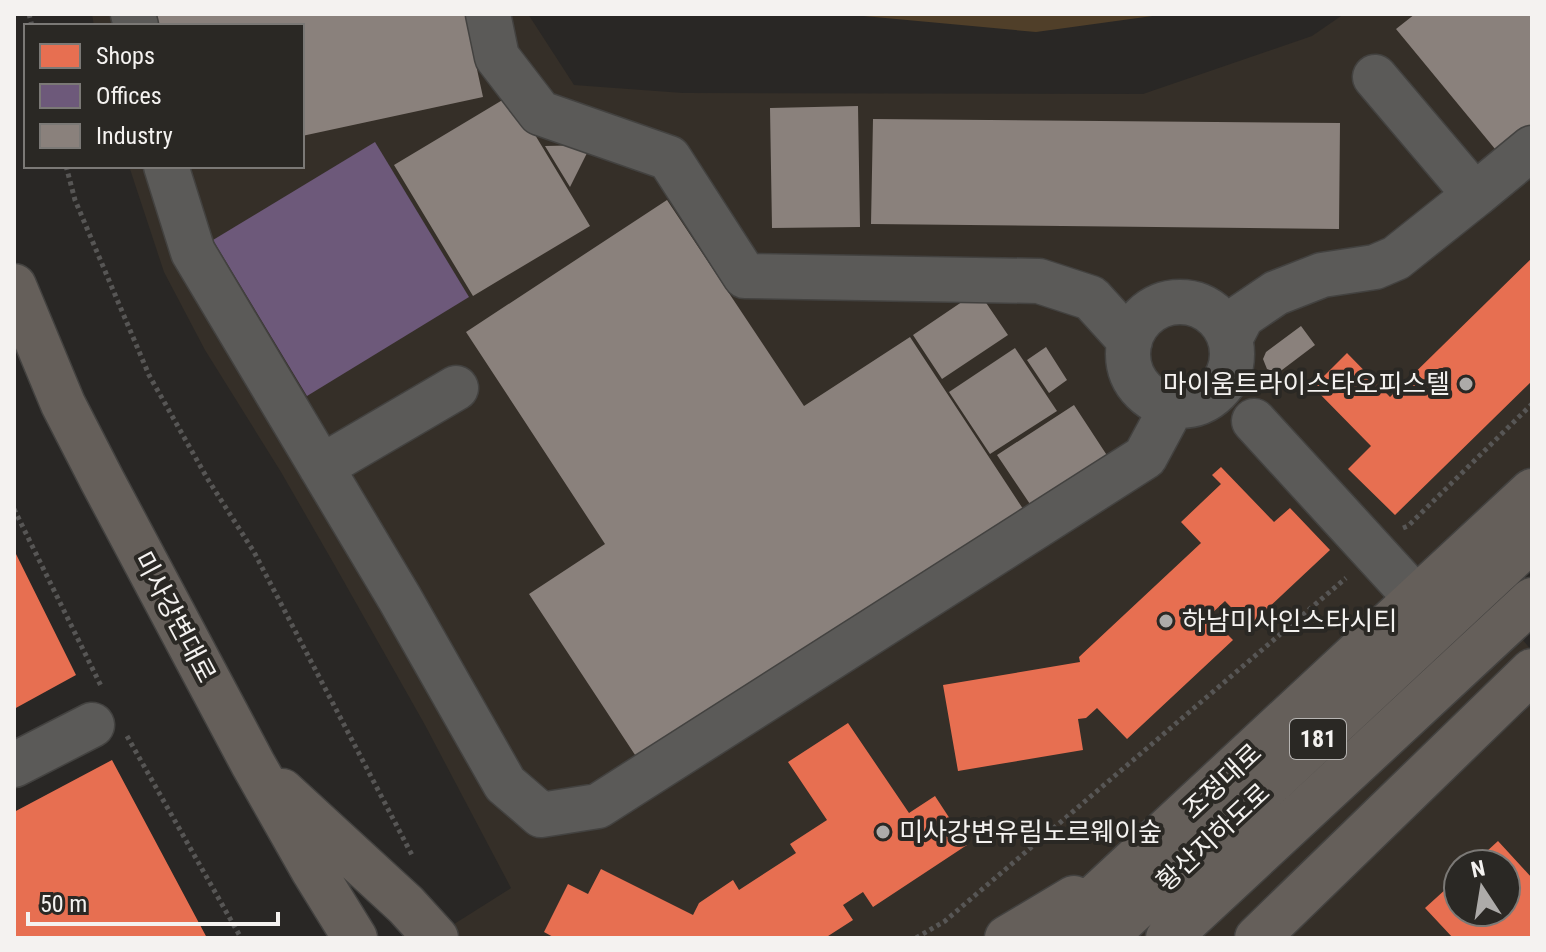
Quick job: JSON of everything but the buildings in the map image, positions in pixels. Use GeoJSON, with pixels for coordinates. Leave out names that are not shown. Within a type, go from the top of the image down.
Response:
{"type":"FeatureCollection","features":[{"type":"Feature","properties":{"kind":"main road","name":"미사강변대로"},"geometry":{"type":"LineString","coordinates":[[14,286],[63,404],[253,764],[355,938]]}},
{"type":"Feature","properties":{"kind":"main road","name":"조정대로"},"geometry":{"type":"LineString","coordinates":[[1051,938],[1532,491]]}},
{"type":"Feature","properties":{"kind":"main road","name":"황산지하도로"},"geometry":{"type":"LineString","coordinates":[[1104,938],[1532,539]]}},
{"type":"Feature","properties":{"kind":"main road","name":"황산지하도로"},"geometry":{"type":"LineString","coordinates":[[1168,938],[1532,600]]}},
{"type":"Feature","properties":{"kind":"main road"},"geometry":{"type":"LineString","coordinates":[[1257,938],[1532,671]]}},
{"type":"Feature","properties":{"kind":"main road"},"geometry":{"type":"LineString","coordinates":[[253,764],[406,905],[436,938]]}},
{"type":"Feature","properties":{"kind":"main road"},"geometry":{"type":"LineString","coordinates":[[344,847],[399,938]]}},
{"type":"Feature","properties":{"kind":"main road"},"geometry":{"type":"LineString","coordinates":[[1007,938],[1135,862]]}},
{"type":"Feature","properties":{"kind":"street"},"geometry":{"type":"LineString","coordinates":[[488,14],[497,57],[540,113],[669,158],[745,276],[1039,281],[1091,298],[1130,341]]}},
{"type":"Feature","properties":{"kind":"street"},"geometry":{"type":"LineString","coordinates":[[1375,77],[1475,195]]}},
{"type":"Feature","properties":{"kind":"street"},"geometry":{"type":"LineString","coordinates":[[1230,339],[1242,316],[1276,293],[1322,275],[1375,267],[1396,258],[1532,148]]}},
{"type":"Feature","properties":{"kind":"street"},"geometry":{"type":"LineString","coordinates":[[167,168],[193,252],[505,784],[541,815],[598,806],[1145,457],[1173,405]]}},
{"type":"Feature","properties":{"kind":"street"},"geometry":{"type":"LineString","coordinates":[[1179,302],[1196,304],[1211,311],[1223,323],[1230,339],[1229,372],[1220,387],[1207,399],[1190,405],[1173,405],[1156,400],[1142,389],[1132,375],[1128,358],[1130,341],[1136,326],[1148,313],[1162,305],[1179,302]]}},
{"type":"Feature","properties":{"kind":"street"},"geometry":{"type":"LineString","coordinates":[[321,467],[456,388]]}},
{"type":"Feature","properties":{"kind":"street"},"geometry":{"type":"LineString","coordinates":[[1254,421],[1417,599]]}},
{"type":"Feature","properties":{"kind":"street"},"geometry":{"type":"LineString","coordinates":[[14,765],[107,715]]}},
{"type":"Feature","properties":{"kind":"path"},"geometry":{"type":"LineString","coordinates":[[67,168],[81,214],[149,375],[207,478],[254,552],[383,803],[421,867]]}},
{"type":"Feature","properties":{"kind":"path"},"geometry":{"type":"LineString","coordinates":[[1408,526],[1532,404]]}},
{"type":"Feature","properties":{"kind":"path"},"geometry":{"type":"LineString","coordinates":[[14,509],[107,715],[241,938]]}},
{"type":"Feature","properties":{"kind":"path"},"geometry":{"type":"LineString","coordinates":[[916,938],[945,921],[1346,580]]}},
{"type":"Feature","properties":{"kind":"shaded area"},"geometry":{"type":"Polygon","coordinates":[[[92,14],[528,14],[574,85],[683,93],[1143,94],[1312,36],[1344,14],[1532,14],[1532,556],[1489,599],[1532,651],[1532,938],[432,938],[511,888],[425,725],[334,564],[205,350],[164,272],[130,168],[304,168],[304,24],[94,24],[92,14]]]}},
{"type":"Feature","properties":{"kind":"shaded area"},"geometry":{"type":"Polygon","coordinates":[[[842,14],[1167,14],[1036,32],[842,14]]]}},
{"type":"Feature","properties":{"kind":"place","name":"마이움트라이스타오피스텔"},"geometry":{"type":"Point","coordinates":[1466,384]}},
{"type":"Feature","properties":{"kind":"place","name":"하남미사인스타시티"},"geometry":{"type":"Point","coordinates":[1166,621]}},
{"type":"Feature","properties":{"kind":"place","name":"미사강변유림노르웨이숲"},"geometry":{"type":"Point","coordinates":[883,832]}}]}
